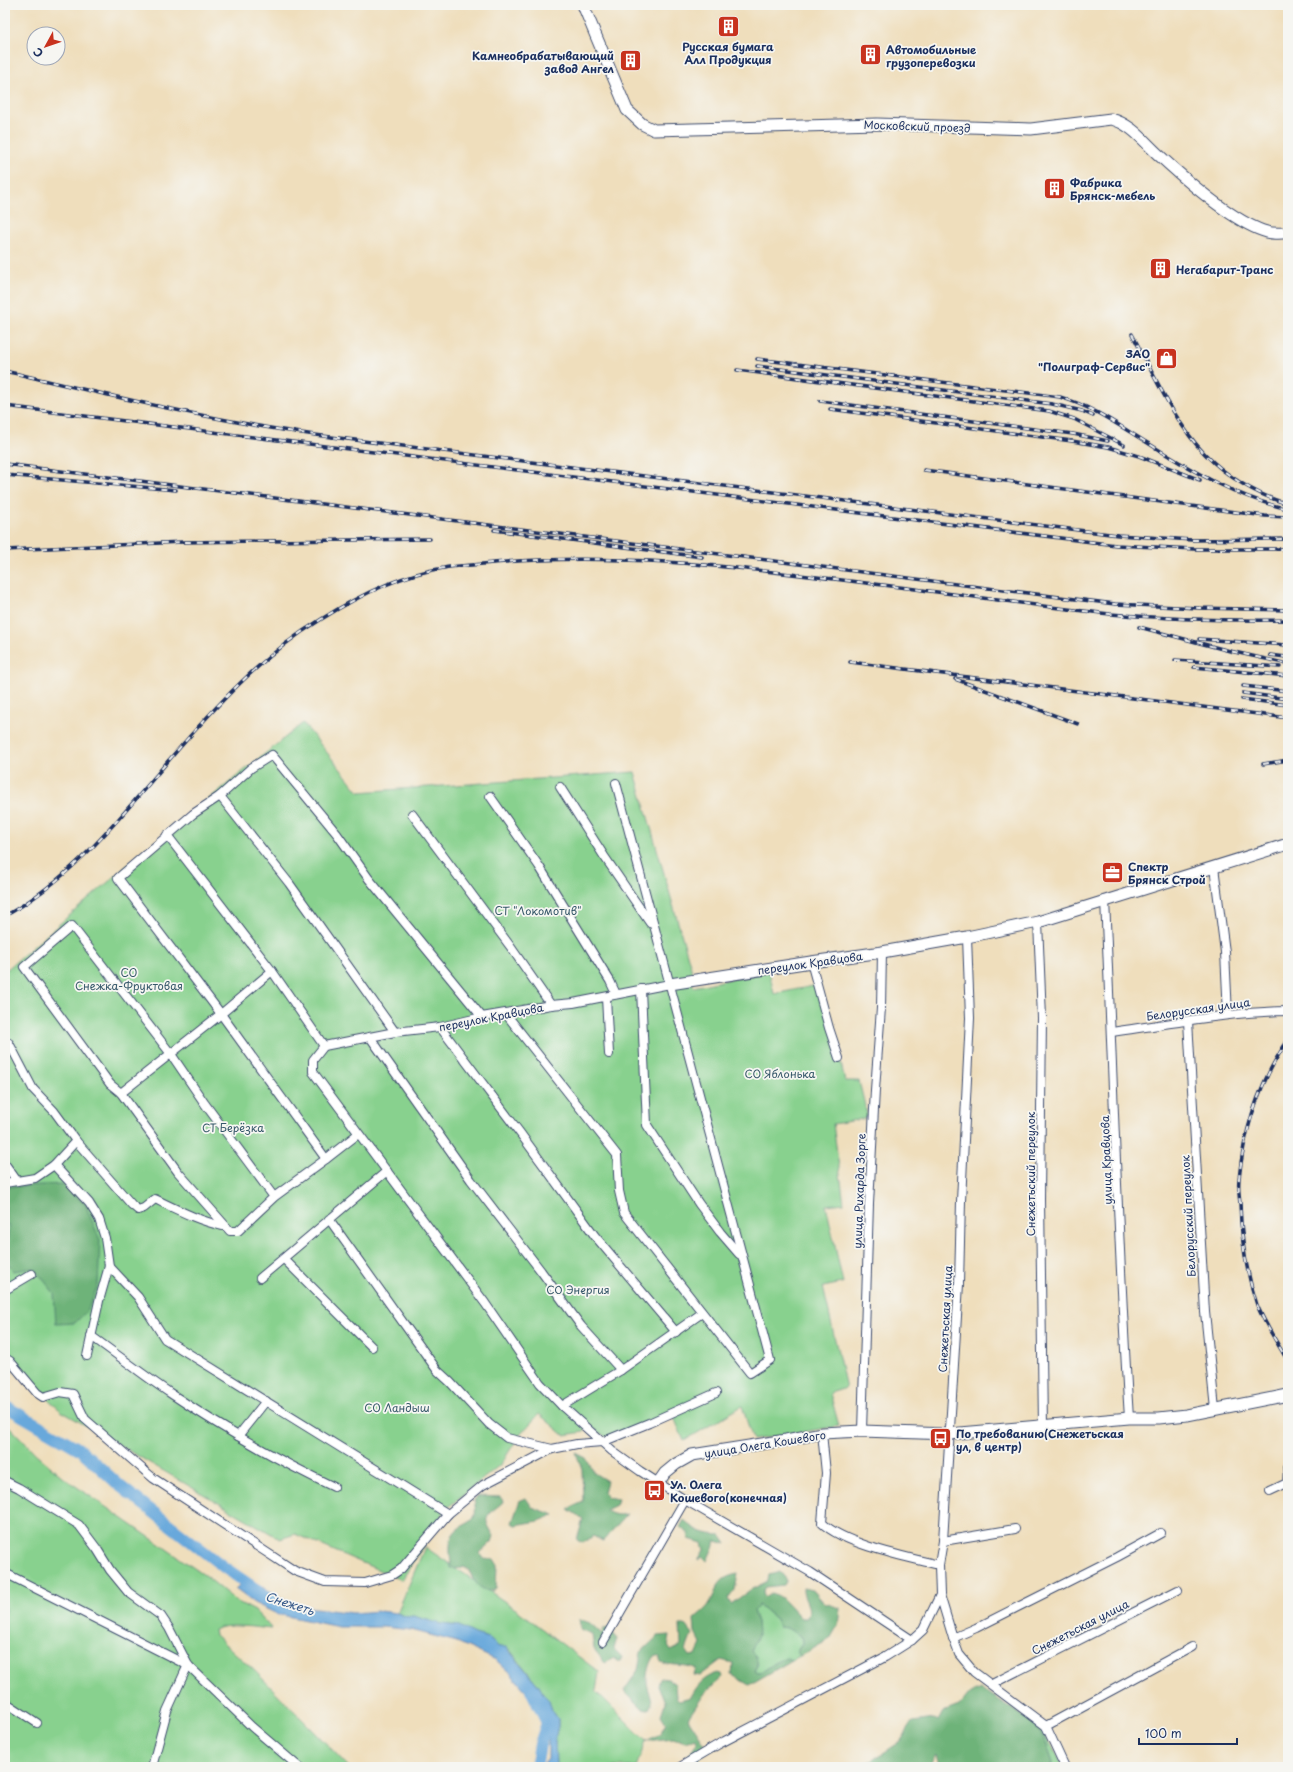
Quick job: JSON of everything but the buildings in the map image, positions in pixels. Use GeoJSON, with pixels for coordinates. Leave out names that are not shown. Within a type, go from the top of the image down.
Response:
{"type":"FeatureCollection","features":[{"type":"Feature","properties":{"kind":"street","name":"Московский проезд"},"geometry":{"type":"LineString","coordinates":[[583,5],[627,110],[642,124],[654,130],[877,124],[1031,129],[1110,119],[1121,121],[1131,128],[1161,157],[1236,218],[1251,226],[1268,232],[1288,233]]}},
{"type":"Feature","properties":{"kind":"street"},"geometry":{"type":"LineString","coordinates":[[326,1159],[221,1014],[118,878],[193,814],[220,796],[251,768],[272,755],[337,834],[369,879],[482,1017]]}},
{"type":"Feature","properties":{"kind":"street"},"geometry":{"type":"LineString","coordinates":[[506,1014],[617,1155],[619,1191],[624,1213],[750,1373],[770,1360],[741,1256],[616,783]]}},
{"type":"Feature","properties":{"kind":"street"},"geometry":{"type":"LineString","coordinates":[[560,787],[604,856],[654,929]]}},
{"type":"Feature","properties":{"kind":"street"},"geometry":{"type":"LineString","coordinates":[[220,796],[288,883],[395,1032]]}},
{"type":"Feature","properties":{"kind":"street"},"geometry":{"type":"LineString","coordinates":[[490,796],[539,866],[610,981],[616,994]]}},
{"type":"Feature","properties":{"kind":"street"},"geometry":{"type":"LineString","coordinates":[[412,814],[510,946],[551,1005]]}},
{"type":"Feature","properties":{"kind":"street"},"geometry":{"type":"LineString","coordinates":[[167,835],[272,971],[324,1046],[314,1060],[313,1072],[387,1171],[540,1383],[562,1406],[612,1451],[658,1483],[810,1572],[912,1640]]}},
{"type":"Feature","properties":{"kind":"street","name":"переулок Кравцова"},"geometry":{"type":"LineString","coordinates":[[324,1046],[395,1032],[440,1027],[482,1017],[606,997],[670,984],[967,938],[1038,922],[1288,844]]}},
{"type":"Feature","properties":{"kind":"street"},"geometry":{"type":"LineString","coordinates":[[1214,867],[1225,952],[1228,1015]]}},
{"type":"Feature","properties":{"kind":"street","name":"улица Кравцова"},"geometry":{"type":"LineString","coordinates":[[1105,900],[1118,1195],[1120,1283],[1129,1418]]}},
{"type":"Feature","properties":{"kind":"street","name":"Снежетьский переулок"},"geometry":{"type":"LineString","coordinates":[[1038,922],[1042,1018],[1040,1200],[1042,1427]]}},
{"type":"Feature","properties":{"kind":"street"},"geometry":{"type":"LineString","coordinates":[[274,1197],[171,1054],[72,926],[24,967],[110,1084],[121,1093],[178,1172],[223,1226],[230,1231],[238,1231],[274,1197],[358,1134]]}},
{"type":"Feature","properties":{"kind":"street","name":"Снежетьская улица"},"geometry":{"type":"LineString","coordinates":[[967,938],[970,1018],[961,1202],[959,1284],[943,1541],[939,1565],[940,1595],[959,1654],[974,1672],[992,1684],[1046,1726],[1065,1767]]}},
{"type":"Feature","properties":{"kind":"street","name":"улица Рихарда Зорге"},"geometry":{"type":"LineString","coordinates":[[862,1431],[870,1197],[875,1090],[881,1008],[882,952]]}},
{"type":"Feature","properties":{"kind":"street"},"geometry":{"type":"LineString","coordinates":[[811,962],[839,1058]]}},
{"type":"Feature","properties":{"kind":"street"},"geometry":{"type":"LineString","coordinates":[[121,1093],[221,1014],[272,971]]}},
{"type":"Feature","properties":{"kind":"street"},"geometry":{"type":"LineString","coordinates":[[641,989],[647,1125],[699,1204],[720,1232],[741,1256]]}},
{"type":"Feature","properties":{"kind":"street"},"geometry":{"type":"LineString","coordinates":[[606,997],[609,1054]]}},
{"type":"Feature","properties":{"kind":"street","name":"Белорусская улица"},"geometry":{"type":"LineString","coordinates":[[1111,1032],[1228,1015],[1262,1011],[1288,1011]]}},
{"type":"Feature","properties":{"kind":"street","name":"Белорусский переулок"},"geometry":{"type":"LineString","coordinates":[[1188,1021],[1204,1312],[1215,1409]]}},
{"type":"Feature","properties":{"kind":"street"},"geometry":{"type":"LineString","coordinates":[[440,1027],[595,1236],[676,1332]]}},
{"type":"Feature","properties":{"kind":"street"},"geometry":{"type":"LineString","coordinates":[[370,1037],[471,1180],[581,1326],[621,1370]]}},
{"type":"Feature","properties":{"kind":"street"},"geometry":{"type":"LineString","coordinates":[[9,1044],[33,1089],[54,1111],[76,1141],[132,1205],[138,1210],[144,1208],[155,1199],[208,1223],[223,1226]]}},
{"type":"Feature","properties":{"kind":"street"},"geometry":{"type":"LineString","coordinates":[[5,1183],[35,1178],[54,1165],[76,1141]]}},
{"type":"Feature","properties":{"kind":"street"},"geometry":{"type":"LineString","coordinates":[[5,1164],[17,1181]]}},
{"type":"Feature","properties":{"kind":"street"},"geometry":{"type":"LineString","coordinates":[[54,1165],[89,1203],[99,1219],[105,1238],[109,1266],[99,1301],[88,1356]]}},
{"type":"Feature","properties":{"kind":"street"},"geometry":{"type":"LineString","coordinates":[[260,1278],[387,1171]]}},
{"type":"Feature","properties":{"kind":"street"},"geometry":{"type":"LineString","coordinates":[[329,1219],[437,1370],[489,1424],[507,1438],[552,1449]]}},
{"type":"Feature","properties":{"kind":"street"},"geometry":{"type":"LineString","coordinates":[[284,1258],[372,1347]]}},
{"type":"Feature","properties":{"kind":"street"},"geometry":{"type":"LineString","coordinates":[[109,1266],[138,1297],[165,1339],[448,1514]]}},
{"type":"Feature","properties":{"kind":"street"},"geometry":{"type":"LineString","coordinates":[[5,1290],[32,1274]]}},
{"type":"Feature","properties":{"kind":"street"},"geometry":{"type":"LineString","coordinates":[[562,1406],[621,1370],[702,1313]]}},
{"type":"Feature","properties":{"kind":"street"},"geometry":{"type":"LineString","coordinates":[[92,1336],[170,1393],[238,1436],[300,1471],[334,1487]]}},
{"type":"Feature","properties":{"kind":"street"},"geometry":{"type":"LineString","coordinates":[[5,1358],[10,1361],[37,1393],[43,1396],[60,1392],[73,1394],[85,1419],[153,1478],[295,1571],[325,1582],[365,1583],[392,1575],[401,1569],[448,1514],[483,1485],[552,1449],[577,1444],[602,1442],[716,1393]]}},
{"type":"Feature","properties":{"kind":"street","name":"улица Олега Кошевого"},"geometry":{"type":"LineString","coordinates":[[658,1483],[665,1473],[676,1464],[692,1455],[822,1433],[862,1431],[949,1434],[1042,1427],[1129,1418],[1159,1418],[1288,1395]]}},
{"type":"Feature","properties":{"kind":"street"},"geometry":{"type":"LineString","coordinates":[[238,1436],[266,1401]]}},
{"type":"Feature","properties":{"kind":"street"},"geometry":{"type":"LineString","coordinates":[[822,1433],[826,1473],[822,1523],[830,1530],[875,1548],[939,1565]]}},
{"type":"Feature","properties":{"kind":"street"},"geometry":{"type":"LineString","coordinates":[[1270,1491],[1287,1483],[1288,1467]]}},
{"type":"Feature","properties":{"kind":"street"},"geometry":{"type":"LineString","coordinates":[[5,1481],[79,1525],[97,1549],[110,1570],[128,1592],[161,1616],[170,1628],[188,1665]]}},
{"type":"Feature","properties":{"kind":"street"},"geometry":{"type":"LineString","coordinates":[[603,1642],[686,1500]]}},
{"type":"Feature","properties":{"kind":"street"},"geometry":{"type":"LineString","coordinates":[[943,1541],[1015,1529]]}},
{"type":"Feature","properties":{"kind":"street"},"geometry":{"type":"LineString","coordinates":[[953,1638],[976,1628],[1117,1557],[1160,1533]]}},
{"type":"Feature","properties":{"kind":"street"},"geometry":{"type":"LineString","coordinates":[[5,1573],[188,1665],[252,1727],[299,1767]]}},
{"type":"Feature","properties":{"kind":"street","name":"Снежетьская улица"},"geometry":{"type":"LineString","coordinates":[[992,1684],[1178,1590]]}},
{"type":"Feature","properties":{"kind":"street"},"geometry":{"type":"LineString","coordinates":[[680,1767],[719,1744],[885,1657],[912,1640],[923,1630],[940,1595]]}},
{"type":"Feature","properties":{"kind":"street"},"geometry":{"type":"LineString","coordinates":[[1046,1726],[1192,1647]]}},
{"type":"Feature","properties":{"kind":"street"},"geometry":{"type":"LineString","coordinates":[[152,1767],[166,1711],[188,1665]]}},
{"type":"Feature","properties":{"kind":"street"},"geometry":{"type":"LineString","coordinates":[[5,1702],[37,1724]]}},
{"type":"Feature","properties":{"kind":"green space"},"geometry":{"type":"Polygon","coordinates":[[[303,723],[359,792],[635,772],[691,968],[693,987],[769,971],[774,994],[818,985],[845,1081],[859,1081],[868,1118],[833,1124],[844,1203],[826,1205],[843,1283],[823,1287],[846,1388],[830,1393],[839,1426],[753,1440],[742,1406],[684,1441],[673,1415],[606,1437],[588,1425],[584,1432],[564,1435],[539,1414],[519,1436],[501,1464],[446,1509],[402,1580],[295,1534],[280,1539],[61,1411],[5,1359],[5,971],[143,852],[303,723]]]}},
{"type":"Feature","properties":{"kind":"green space"},"geometry":{"type":"Polygon","coordinates":[[[62,1184],[85,1204],[100,1240],[98,1285],[87,1311],[75,1323],[56,1324],[54,1293],[34,1268],[13,1271],[5,1259],[9,1226],[5,1225],[5,1187],[62,1184]]]}},
{"type":"Feature","properties":{"kind":"green space"},"geometry":{"type":"Polygon","coordinates":[[[5,1422],[36,1454],[64,1478],[207,1577],[236,1601],[255,1611],[272,1629],[226,1626],[214,1630],[215,1635],[256,1672],[349,1767],[5,1767],[5,1422]]]}},
{"type":"Feature","properties":{"kind":"green space"},"geometry":{"type":"Polygon","coordinates":[[[576,1453],[586,1458],[594,1473],[607,1481],[604,1492],[607,1497],[618,1499],[616,1505],[606,1510],[616,1515],[627,1514],[603,1541],[593,1536],[583,1543],[577,1540],[583,1519],[568,1509],[583,1502],[582,1469],[576,1453]]]}},
{"type":"Feature","properties":{"kind":"green space"},"geometry":{"type":"Polygon","coordinates":[[[478,1496],[501,1497],[503,1502],[487,1517],[488,1524],[494,1536],[492,1542],[480,1553],[483,1558],[494,1559],[497,1564],[496,1588],[492,1591],[487,1591],[480,1587],[468,1569],[463,1567],[451,1568],[450,1548],[452,1536],[460,1527],[472,1520],[475,1515],[474,1500],[478,1496]]]}},
{"type":"Feature","properties":{"kind":"green space"},"geometry":{"type":"Polygon","coordinates":[[[526,1498],[532,1507],[554,1515],[539,1521],[515,1525],[512,1523],[520,1500],[526,1498]]]}},
{"type":"Feature","properties":{"kind":"green space"},"geometry":{"type":"Polygon","coordinates":[[[684,1520],[701,1532],[721,1535],[727,1544],[716,1541],[707,1561],[702,1557],[698,1560],[704,1550],[702,1543],[689,1539],[688,1533],[680,1527],[684,1520]]]}},
{"type":"Feature","properties":{"kind":"green space"},"geometry":{"type":"Polygon","coordinates":[[[425,1547],[517,1610],[599,1672],[596,1691],[646,1741],[636,1767],[556,1767],[555,1739],[558,1719],[552,1710],[549,1700],[509,1649],[499,1647],[488,1638],[475,1634],[459,1626],[441,1624],[413,1616],[407,1617],[397,1613],[425,1547]]]}},
{"type":"Feature","properties":{"kind":"green space"},"geometry":{"type":"Polygon","coordinates":[[[780,1572],[787,1580],[784,1585],[766,1587],[763,1592],[765,1597],[771,1594],[782,1598],[801,1618],[807,1618],[809,1610],[803,1588],[813,1590],[824,1603],[840,1608],[838,1625],[830,1639],[800,1656],[797,1652],[803,1641],[802,1637],[787,1628],[779,1627],[776,1619],[759,1605],[753,1611],[757,1622],[758,1635],[751,1651],[757,1660],[757,1665],[754,1671],[761,1673],[774,1663],[787,1657],[792,1660],[749,1685],[732,1675],[733,1663],[721,1660],[700,1676],[694,1675],[696,1669],[692,1667],[661,1662],[659,1656],[654,1656],[649,1665],[647,1676],[647,1683],[651,1696],[651,1703],[648,1710],[642,1709],[624,1691],[638,1670],[641,1652],[658,1636],[670,1635],[668,1646],[671,1651],[681,1646],[680,1625],[685,1625],[692,1634],[686,1650],[690,1656],[696,1655],[701,1644],[695,1632],[694,1619],[708,1606],[721,1581],[725,1578],[738,1574],[735,1590],[728,1599],[731,1604],[750,1590],[768,1581],[769,1575],[780,1572]]]}},
{"type":"Feature","properties":{"kind":"green space"},"geometry":{"type":"Polygon","coordinates":[[[759,1605],[776,1619],[779,1627],[787,1628],[802,1637],[803,1641],[797,1652],[800,1656],[792,1660],[787,1657],[774,1663],[761,1673],[757,1673],[754,1671],[758,1664],[751,1651],[751,1647],[756,1640],[757,1622],[753,1611],[759,1605]]]}},
{"type":"Feature","properties":{"kind":"green space"},"geometry":{"type":"Polygon","coordinates":[[[579,1619],[590,1623],[602,1634],[604,1628],[610,1629],[617,1639],[614,1649],[622,1657],[619,1663],[615,1658],[605,1663],[594,1649],[592,1635],[581,1630],[579,1619]]]}},
{"type":"Feature","properties":{"kind":"green space"},"geometry":{"type":"Polygon","coordinates":[[[718,1673],[722,1674],[723,1677],[705,1693],[688,1718],[708,1749],[698,1759],[698,1767],[687,1767],[686,1759],[697,1742],[696,1738],[685,1742],[673,1738],[646,1741],[660,1734],[666,1723],[661,1715],[665,1703],[658,1686],[660,1678],[668,1679],[675,1684],[676,1697],[679,1700],[691,1697],[702,1682],[718,1673]]]}},
{"type":"Feature","properties":{"kind":"green space"},"geometry":{"type":"Polygon","coordinates":[[[981,1689],[1031,1721],[1044,1738],[1053,1763],[1051,1767],[941,1767],[937,1754],[931,1764],[925,1767],[854,1767],[871,1761],[900,1742],[913,1722],[933,1719],[938,1721],[943,1712],[959,1706],[970,1693],[981,1689]]]}},
{"type":"Feature","properties":{"kind":"green space"},"geometry":{"type":"Polygon","coordinates":[[[1031,1721],[1043,1731],[1064,1767],[1051,1767],[1053,1763],[1044,1738],[1031,1721]]]}},
{"type":"Feature","properties":{"kind":"water"},"geometry":{"type":"Polygon","coordinates":[[[247,1578],[293,1605],[353,1613],[379,1611],[397,1613],[407,1617],[413,1616],[441,1624],[459,1626],[475,1634],[488,1638],[499,1647],[506,1647],[539,1686],[549,1700],[552,1710],[558,1719],[555,1739],[556,1767],[534,1767],[544,1764],[548,1759],[548,1730],[541,1708],[511,1674],[496,1660],[457,1642],[411,1630],[384,1627],[339,1627],[277,1614],[254,1603],[235,1589],[247,1578]]]}},
{"type":"Feature","properties":{"kind":"waterway","name":"Снежеть"},"geometry":{"type":"LineString","coordinates":[[5,1406],[81,1450],[120,1486],[225,1568],[257,1590]]}},
{"type":"Feature","properties":{"kind":"waterway","name":"Снежеть"},"geometry":{"type":"LineString","coordinates":[[531,1690],[547,1723],[540,1744],[536,1767]]}},
{"type":"Feature","properties":{"kind":"railway"},"geometry":{"type":"LineString","coordinates":[[1132,334],[1174,413],[1194,442],[1205,454],[1233,478],[1265,496],[1288,504]]}},
{"type":"Feature","properties":{"kind":"railway"},"geometry":{"type":"LineString","coordinates":[[757,359],[1060,397],[1085,406],[1118,424],[1184,465],[1217,483],[1252,498],[1288,509]]}},
{"type":"Feature","properties":{"kind":"railway"},"geometry":{"type":"LineString","coordinates":[[757,366],[1052,404],[1082,411],[1093,416]]}},
{"type":"Feature","properties":{"kind":"railway"},"geometry":{"type":"LineString","coordinates":[[737,370],[1049,411],[1074,419],[1124,445]]}},
{"type":"Feature","properties":{"kind":"railway"},"geometry":{"type":"LineString","coordinates":[[5,371],[198,414],[315,435],[1118,535],[1192,540],[1288,539]]}},
{"type":"Feature","properties":{"kind":"railway"},"geometry":{"type":"LineString","coordinates":[[820,401],[1073,434],[1108,441]]}},
{"type":"Feature","properties":{"kind":"railway"},"geometry":{"type":"LineString","coordinates":[[5,406],[1116,545],[1194,549],[1288,549]]}},
{"type":"Feature","properties":{"kind":"railway"},"geometry":{"type":"LineString","coordinates":[[830,409],[1108,447],[1139,456],[1200,480]]}},
{"type":"Feature","properties":{"kind":"railway"},"geometry":{"type":"LineString","coordinates":[[5,464],[1115,604],[1288,610]]}},
{"type":"Feature","properties":{"kind":"railway"},"geometry":{"type":"LineString","coordinates":[[924,470],[1265,516],[1288,517]]}},
{"type":"Feature","properties":{"kind":"railway"},"geometry":{"type":"LineString","coordinates":[[5,475],[176,490]]}},
{"type":"Feature","properties":{"kind":"railway"},"geometry":{"type":"LineString","coordinates":[[494,530],[702,557]]}},
{"type":"Feature","properties":{"kind":"railway"},"geometry":{"type":"LineString","coordinates":[[5,550],[183,542],[430,539]]}},
{"type":"Feature","properties":{"kind":"railway"},"geometry":{"type":"LineString","coordinates":[[5,916],[30,901],[52,884],[94,846],[221,702],[258,666],[298,634],[349,603],[396,581],[428,571],[454,566],[577,559],[682,563],[787,573],[1110,614],[1199,619],[1288,620]]}},
{"type":"Feature","properties":{"kind":"railway"},"geometry":{"type":"LineString","coordinates":[[1139,627],[1230,651],[1288,664]]}},
{"type":"Feature","properties":{"kind":"railway"},"geometry":{"type":"LineString","coordinates":[[1199,639],[1287,645]]}},
{"type":"Feature","properties":{"kind":"railway"},"geometry":{"type":"LineString","coordinates":[[1270,655],[1286,657]]}},
{"type":"Feature","properties":{"kind":"railway"},"geometry":{"type":"LineString","coordinates":[[1175,660],[1280,667]]}},
{"type":"Feature","properties":{"kind":"railway"},"geometry":{"type":"LineString","coordinates":[[850,662],[1288,718]]}},
{"type":"Feature","properties":{"kind":"railway"},"geometry":{"type":"LineString","coordinates":[[1194,667],[1288,676]]}},
{"type":"Feature","properties":{"kind":"railway"},"geometry":{"type":"LineString","coordinates":[[955,679],[1078,724]]}},
{"type":"Feature","properties":{"kind":"railway"},"geometry":{"type":"LineString","coordinates":[[1243,686],[1288,691]]}},
{"type":"Feature","properties":{"kind":"railway"},"geometry":{"type":"LineString","coordinates":[[1243,693],[1288,699]]}},
{"type":"Feature","properties":{"kind":"railway"},"geometry":{"type":"LineString","coordinates":[[1242,699],[1288,705]]}},
{"type":"Feature","properties":{"kind":"railway"},"geometry":{"type":"LineString","coordinates":[[1263,764],[1288,760]]}},
{"type":"Feature","properties":{"kind":"railway"},"geometry":{"type":"LineString","coordinates":[[1288,1040],[1269,1072],[1255,1106],[1249,1124],[1241,1161],[1239,1185],[1243,1242],[1253,1293],[1257,1305],[1271,1333],[1288,1361]]}},
{"type":"Feature","properties":{"kind":"place","name":"Русская бумага Алл Продукция"},"geometry":{"type":"Point","coordinates":[728,26]}},
{"type":"Feature","properties":{"kind":"place","name":"Автомобильные грузоперевозки"},"geometry":{"type":"Point","coordinates":[871,55]}},
{"type":"Feature","properties":{"kind":"place","name":"Камнеобрабатывающий завод Ангел"},"geometry":{"type":"Point","coordinates":[630,61]}},
{"type":"Feature","properties":{"kind":"place","name":"Фабрика Брянск-мебель"},"geometry":{"type":"Point","coordinates":[1054,188]}},
{"type":"Feature","properties":{"kind":"place","name":"Негабарит-Транс"},"geometry":{"type":"Point","coordinates":[1161,269]}},
{"type":"Feature","properties":{"kind":"place","name":"ЗАО \"Полиграф-Сервис\""},"geometry":{"type":"Point","coordinates":[1166,359]}},
{"type":"Feature","properties":{"kind":"place","name":"Спектр Брянск Строй"},"geometry":{"type":"Point","coordinates":[1112,872]}},
{"type":"Feature","properties":{"kind":"place","name":"По требованию(Снежетьская ул, в центр)"},"geometry":{"type":"Point","coordinates":[940,1439]}},
{"type":"Feature","properties":{"kind":"place","name":"Ул. Олега Кошевого(конечная)"},"geometry":{"type":"Point","coordinates":[655,1490]}},
{"type":"Feature","properties":{"kind":"park label","name":"СТ \"Локомотив\""},"geometry":{"type":"Point","coordinates":[538,910]}},
{"type":"Feature","properties":{"kind":"park label","name":"СО Снежка-Фруктовая"},"geometry":{"type":"Point","coordinates":[129,978]}},
{"type":"Feature","properties":{"kind":"park label","name":"СО Яблонька"},"geometry":{"type":"Point","coordinates":[780,1073]}},
{"type":"Feature","properties":{"kind":"park label","name":"СТ Берёзка"},"geometry":{"type":"Point","coordinates":[233,1127]}},
{"type":"Feature","properties":{"kind":"park label","name":"СО Энергия"},"geometry":{"type":"Point","coordinates":[578,1289]}},
{"type":"Feature","properties":{"kind":"park label","name":"СО Ландыш"},"geometry":{"type":"Point","coordinates":[397,1407]}}]}
